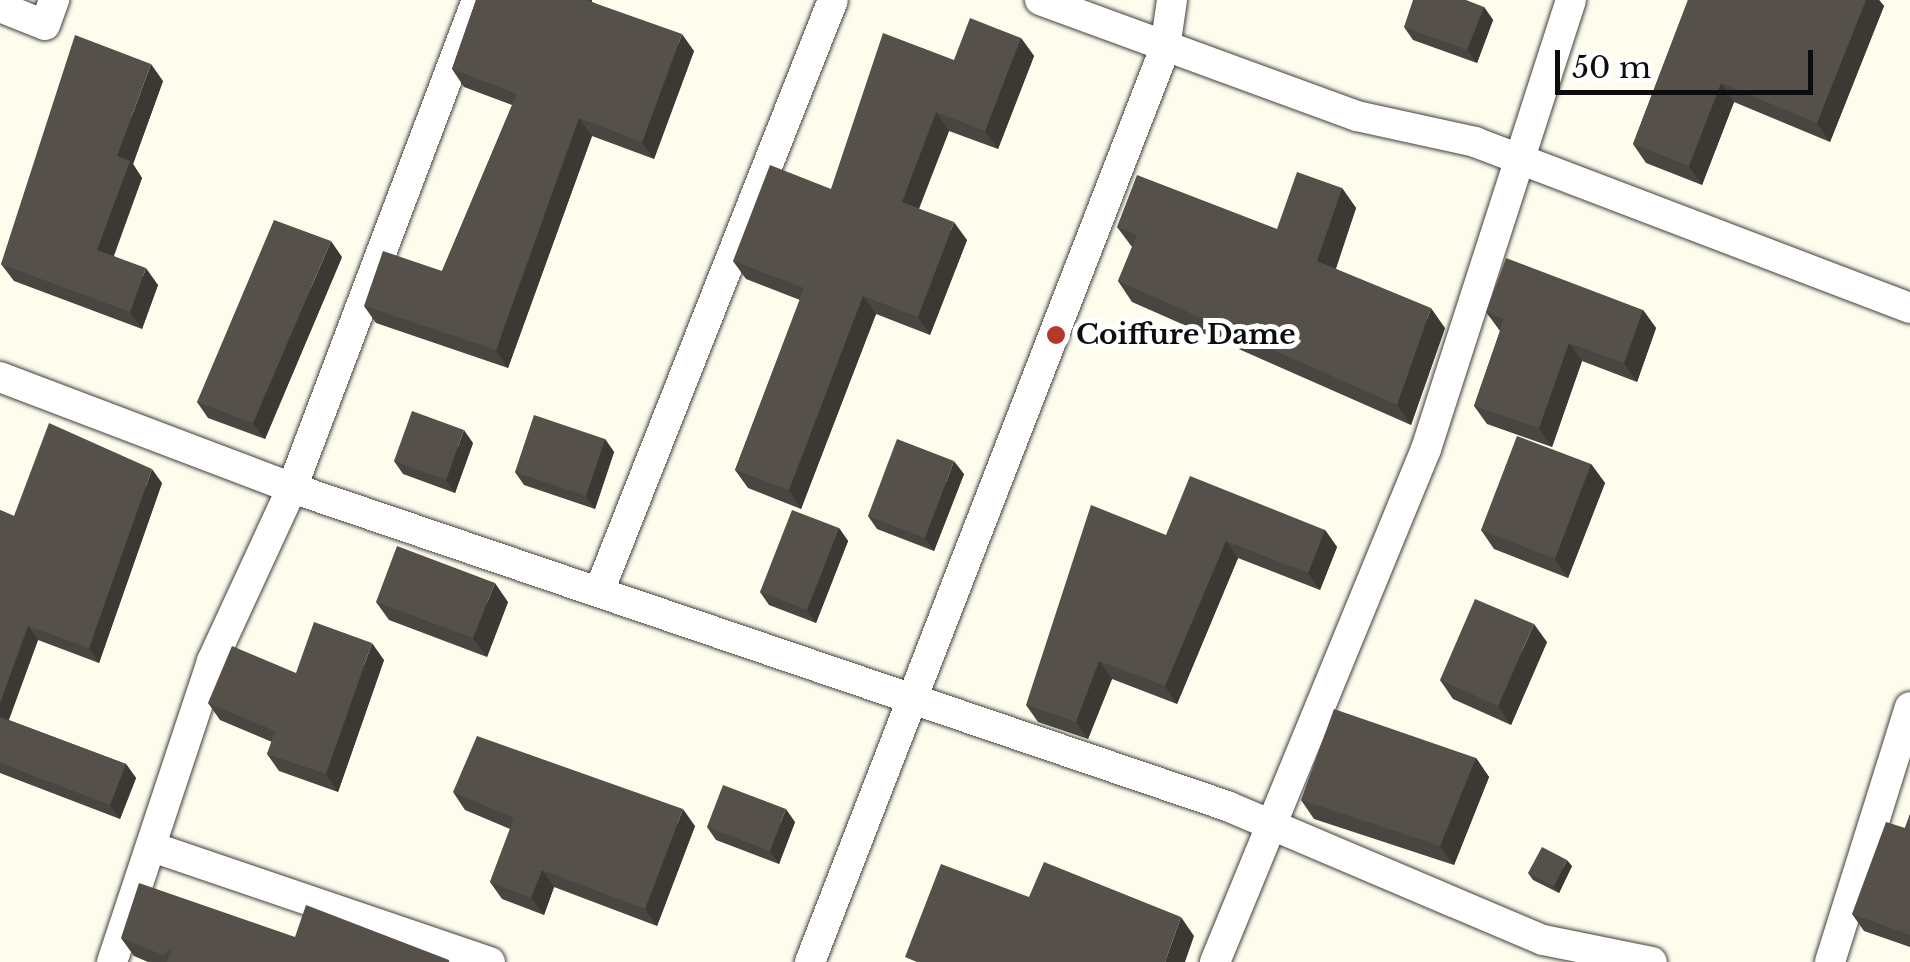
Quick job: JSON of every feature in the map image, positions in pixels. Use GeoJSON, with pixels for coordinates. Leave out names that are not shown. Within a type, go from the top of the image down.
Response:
{"type":"FeatureCollection","features":[{"type":"Feature","properties":{"kind":"street"},"geometry":{"type":"LineString","coordinates":[[0,7],[45,25],[54,0]]}},
{"type":"Feature","properties":{"kind":"street"},"geometry":{"type":"LineString","coordinates":[[112,962],[212,661],[292,488],[477,0]]}},
{"type":"Feature","properties":{"kind":"street"},"geometry":{"type":"LineString","coordinates":[[600,589],[833,0]]}},
{"type":"Feature","properties":{"kind":"street"},"geometry":{"type":"LineString","coordinates":[[1040,0],[1356,116],[1525,161],[1910,308]]}},
{"type":"Feature","properties":{"kind":"street"},"geometry":{"type":"LineString","coordinates":[[810,962],[920,698],[1164,48],[1172,0]]}},
{"type":"Feature","properties":{"kind":"street"},"geometry":{"type":"LineString","coordinates":[[1215,962],[1426,449],[1525,161],[1542,71],[1571,0]]}},
{"type":"Feature","properties":{"kind":"street"},"geometry":{"type":"LineString","coordinates":[[0,377],[292,488],[920,698],[1269,823],[1542,940],[1652,962]]}},
{"type":"Feature","properties":{"kind":"street"},"geometry":{"type":"LineString","coordinates":[[1830,962],[1910,708]]}},
{"type":"Feature","properties":{"kind":"street"},"geometry":{"type":"LineString","coordinates":[[152,846],[490,962]]}},
{"type":"Feature","properties":{"kind":"building"},"geometry":{"type":"Polygon","coordinates":[[[476,0],[586,0],[682,34],[642,142],[579,118],[496,350],[364,306],[383,251],[442,271],[517,94],[452,69],[476,0]]]}},
{"type":"Feature","properties":{"kind":"building"},"geometry":{"type":"Polygon","coordinates":[[[1413,0],[1466,0],[1484,7],[1467,50],[1404,27],[1413,0]]]}},
{"type":"Feature","properties":{"kind":"building"},"geometry":{"type":"Polygon","coordinates":[[[1688,0],[1866,0],[1817,123],[1721,83],[1689,166],[1633,144],[1688,0]]]}},
{"type":"Feature","properties":{"kind":"building"},"geometry":{"type":"Polygon","coordinates":[[[970,18],[1021,38],[985,131],[936,112],[902,202],[954,222],[918,317],[863,296],[789,490],[735,470],[804,288],[733,261],[770,165],[831,189],[883,33],[954,60],[970,18]]]}},
{"type":"Feature","properties":{"kind":"building"},"geometry":{"type":"Polygon","coordinates":[[[75,35],[151,64],[117,156],[130,161],[97,250],[146,268],[130,312],[1,264],[75,35]]]}},
{"type":"Feature","properties":{"kind":"building"},"geometry":{"type":"Polygon","coordinates":[[[1297,172],[1342,188],[1317,261],[1431,308],[1397,405],[1118,281],[1137,235],[1117,227],[1137,175],[1277,229],[1297,172]]]}},
{"type":"Feature","properties":{"kind":"building"},"geometry":{"type":"Polygon","coordinates":[[[274,220],[331,241],[253,423],[197,402],[274,220]]]}},
{"type":"Feature","properties":{"kind":"building"},"geometry":{"type":"Polygon","coordinates":[[[1506,258],[1643,310],[1624,363],[1569,343],[1539,428],[1474,406],[1504,319],[1486,312],[1506,258]]]}},
{"type":"Feature","properties":{"kind":"building"},"geometry":{"type":"Polygon","coordinates":[[[412,411],[464,430],[446,480],[394,461],[412,411]]]}},
{"type":"Feature","properties":{"kind":"building"},"geometry":{"type":"Polygon","coordinates":[[[534,415],[605,439],[586,496],[515,472],[534,415]]]}},
{"type":"Feature","properties":{"kind":"building"},"geometry":{"type":"Polygon","coordinates":[[[49,423],[152,469],[89,648],[28,626],[0,703],[0,510],[14,516],[49,423]]]}},
{"type":"Feature","properties":{"kind":"building"},"geometry":{"type":"Polygon","coordinates":[[[1517,436],[1591,464],[1555,559],[1481,530],[1517,436]]]}},
{"type":"Feature","properties":{"kind":"building"},"geometry":{"type":"Polygon","coordinates":[[[897,439],[954,461],[925,538],[868,516],[897,439]]]}},
{"type":"Feature","properties":{"kind":"building"},"geometry":{"type":"Polygon","coordinates":[[[1190,476],[1325,530],[1308,573],[1226,541],[1165,686],[1099,661],[1076,722],[1026,705],[1091,505],[1166,535],[1190,476]]]}},
{"type":"Feature","properties":{"kind":"building"},"geometry":{"type":"Polygon","coordinates":[[[792,510],[839,528],[807,610],[760,592],[792,510]]]}},
{"type":"Feature","properties":{"kind":"building"},"geometry":{"type":"Polygon","coordinates":[[[397,546],[495,583],[473,638],[376,602],[397,546]]]}},
{"type":"Feature","properties":{"kind":"building"},"geometry":{"type":"Polygon","coordinates":[[[1475,599],[1534,624],[1498,706],[1440,680],[1475,599]]]}},
{"type":"Feature","properties":{"kind":"building"},"geometry":{"type":"Polygon","coordinates":[[[314,622],[372,643],[326,774],[267,754],[275,731],[208,703],[232,646],[296,673],[314,622]]]}},
{"type":"Feature","properties":{"kind":"building"},"geometry":{"type":"Polygon","coordinates":[[[1334,709],[1476,758],[1440,846],[1301,800],[1334,709]]]}},
{"type":"Feature","properties":{"kind":"building"},"geometry":{"type":"Polygon","coordinates":[[[0,717],[126,764],[110,805],[0,763],[0,717]]]}},
{"type":"Feature","properties":{"kind":"building"},"geometry":{"type":"Polygon","coordinates":[[[477,736],[683,809],[645,909],[542,870],[531,898],[490,882],[514,818],[453,792],[477,736]]]}},
{"type":"Feature","properties":{"kind":"building"},"geometry":{"type":"Polygon","coordinates":[[[723,785],[786,809],[770,851],[707,827],[723,785]]]}},
{"type":"Feature","properties":{"kind":"building"},"geometry":{"type":"Polygon","coordinates":[[[1910,814],[1910,935],[1852,914],[1886,822],[1905,828],[1910,814]]]}},
{"type":"Feature","properties":{"kind":"building"},"geometry":{"type":"Polygon","coordinates":[[[1542,847],[1567,860],[1554,886],[1528,873],[1542,847]]]}},
{"type":"Feature","properties":{"kind":"building"},"geometry":{"type":"Polygon","coordinates":[[[1044,862],[1181,917],[1165,962],[917,962],[905,957],[941,864],[1029,897],[1044,862]]]}},
{"type":"Feature","properties":{"kind":"building"},"geometry":{"type":"Polygon","coordinates":[[[139,883],[295,937],[306,905],[449,962],[167,962],[172,949],[163,955],[121,938],[139,883]]]}},
{"type":"Feature","properties":{"kind":"place","name":"Coiffure Dame"},"geometry":{"type":"Point","coordinates":[1056,335]}}]}
